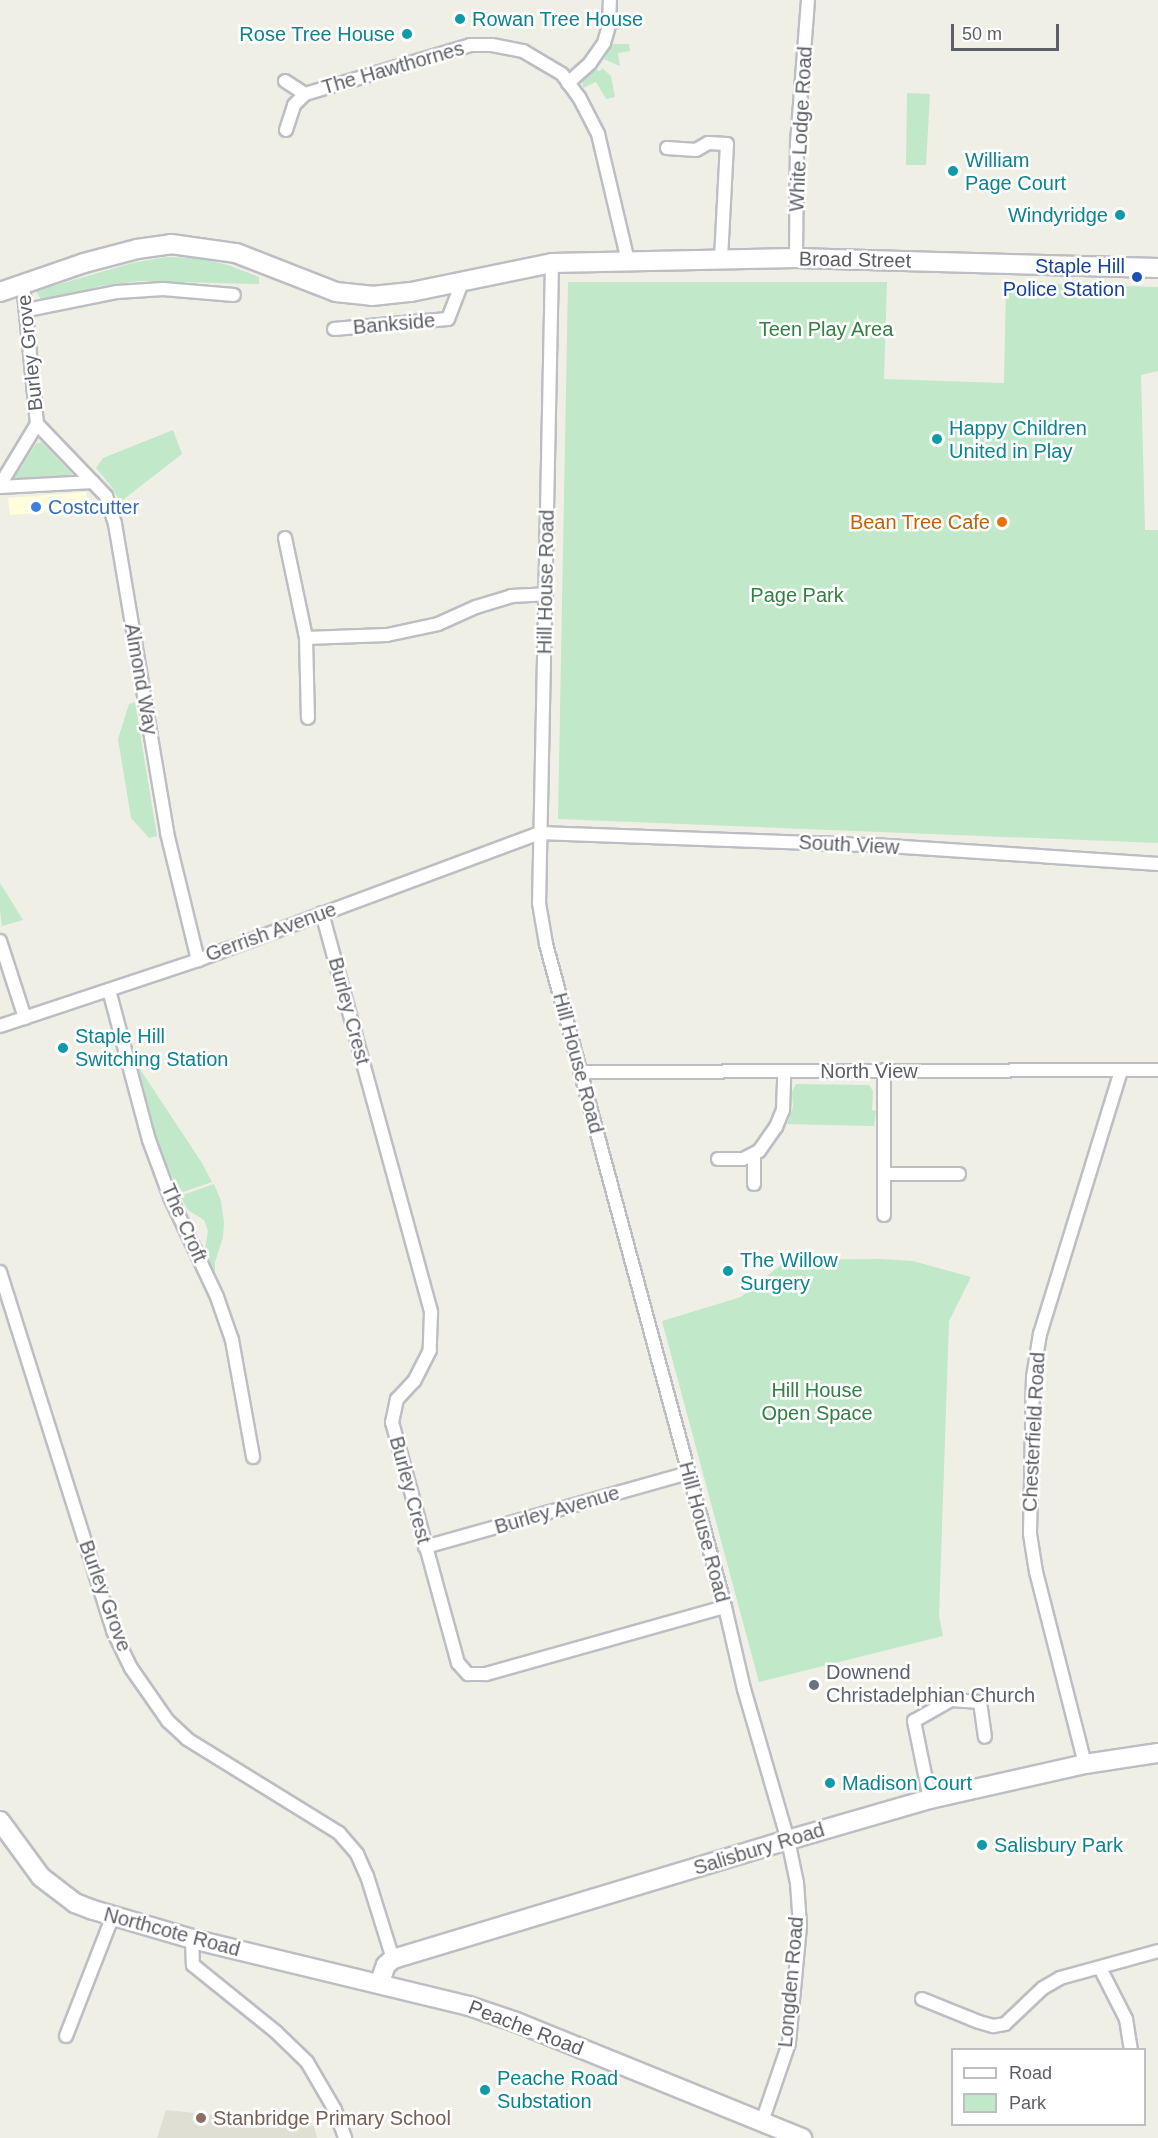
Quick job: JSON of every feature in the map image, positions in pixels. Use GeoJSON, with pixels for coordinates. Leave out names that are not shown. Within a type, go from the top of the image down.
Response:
{"type":"FeatureCollection","features":[{"type":"Feature","properties":{"kind":"street"},"geometry":{"type":"LineString","coordinates":[[568,83],[590,63],[604,44],[609,25],[610,0]]}},
{"type":"Feature","properties":{"kind":"street","name":"White Lodge Road"},"geometry":{"type":"LineString","coordinates":[[796,258],[797,143],[808,0]]}},
{"type":"Feature","properties":{"kind":"street","name":"The Hawthornes"},"geometry":{"type":"LineString","coordinates":[[286,130],[294,105],[305,94],[470,45],[492,45],[523,51],[550,64],[568,83],[598,134],[628,261]]}},
{"type":"Feature","properties":{"kind":"street","name":"The Hawthornes"},"geometry":{"type":"LineString","coordinates":[[285,81],[305,94]]}},
{"type":"Feature","properties":{"kind":"street"},"geometry":{"type":"LineString","coordinates":[[667,148],[696,150],[708,143],[727,144],[721,259]]}},
{"type":"Feature","properties":{"kind":"street","name":"Broad Street"},"geometry":{"type":"LineString","coordinates":[[0,292],[105,257],[171,244],[236,253],[345,293],[372,296],[552,263],[796,258],[1158,268]]}},
{"type":"Feature","properties":{"kind":"street","name":"Hill House Road"},"geometry":{"type":"LineString","coordinates":[[552,263],[539,903],[546,944],[580,1072],[725,1607],[744,1689],[788,1840]]}},
{"type":"Feature","properties":{"kind":"street","name":"Bankside"},"geometry":{"type":"LineString","coordinates":[[334,329],[448,319],[463,280]]}},
{"type":"Feature","properties":{"kind":"street","name":"Burley Grove"},"geometry":{"type":"LineString","coordinates":[[0,486],[37,423],[23,283]]}},
{"type":"Feature","properties":{"kind":"street"},"geometry":{"type":"LineString","coordinates":[[27,310],[117,292],[163,289],[234,295]]}},
{"type":"Feature","properties":{"kind":"street","name":"Almond Way"},"geometry":{"type":"LineString","coordinates":[[37,423],[106,496],[115,524],[168,833],[198,960]]}},
{"type":"Feature","properties":{"kind":"street"},"geometry":{"type":"LineString","coordinates":[[0,486],[93,482]]}},
{"type":"Feature","properties":{"kind":"street"},"geometry":{"type":"LineString","coordinates":[[285,537],[306,638],[308,718]]}},
{"type":"Feature","properties":{"kind":"street"},"geometry":{"type":"LineString","coordinates":[[306,638],[387,635],[438,624],[476,607],[511,596],[546,594]]}},
{"type":"Feature","properties":{"kind":"street","name":"Gerrish Avenue"},"geometry":{"type":"LineString","coordinates":[[0,1026],[198,960],[539,833]]}},
{"type":"Feature","properties":{"kind":"street","name":"South View"},"geometry":{"type":"LineString","coordinates":[[539,833],[873,845],[1158,864]]}},
{"type":"Feature","properties":{"kind":"street","name":"Burley Crest"},"geometry":{"type":"LineString","coordinates":[[322,913],[431,1312],[430,1350],[414,1381],[397,1399],[392,1422],[458,1663],[468,1674],[486,1674],[725,1607]]}},
{"type":"Feature","properties":{"kind":"street"},"geometry":{"type":"LineString","coordinates":[[0,941],[26,1018]]}},
{"type":"Feature","properties":{"kind":"street","name":"The Croft"},"geometry":{"type":"LineString","coordinates":[[109,990],[149,1140],[170,1197],[217,1297],[232,1340],[253,1457]]}},
{"type":"Feature","properties":{"kind":"street","name":"Chesterfield Road"},"geometry":{"type":"LineString","coordinates":[[1085,1764],[1036,1572],[1030,1533],[1033,1377],[1040,1334],[1121,1070]]}},
{"type":"Feature","properties":{"kind":"street","name":"North View"},"geometry":{"type":"LineString","coordinates":[[580,1072],[1158,1070]]}},
{"type":"Feature","properties":{"kind":"street"},"geometry":{"type":"LineString","coordinates":[[884,1071],[884,1215]]}},
{"type":"Feature","properties":{"kind":"street"},"geometry":{"type":"LineString","coordinates":[[718,1159],[743,1159],[759,1151],[780,1119],[783,1110],[784,1072]]}},
{"type":"Feature","properties":{"kind":"street"},"geometry":{"type":"LineString","coordinates":[[754,1154],[754,1184]]}},
{"type":"Feature","properties":{"kind":"street"},"geometry":{"type":"LineString","coordinates":[[885,1173],[959,1174]]}},
{"type":"Feature","properties":{"kind":"street","name":"Burley Grove"},"geometry":{"type":"LineString","coordinates":[[0,1272],[113,1631],[131,1668],[168,1721],[187,1739],[339,1833],[357,1854],[367,1876],[393,1959]]}},
{"type":"Feature","properties":{"kind":"street","name":"Burley Avenue"},"geometry":{"type":"LineString","coordinates":[[425,1547],[688,1473]]}},
{"type":"Feature","properties":{"kind":"street"},"geometry":{"type":"LineString","coordinates":[[930,1799],[914,1721],[951,1700],[980,1702],[985,1737]]}},
{"type":"Feature","properties":{"kind":"street","name":"Salisbury Road"},"geometry":{"type":"LineString","coordinates":[[393,1959],[930,1799],[1085,1764],[1158,1753]]}},
{"type":"Feature","properties":{"kind":"street","name":"Northcote Road"},"geometry":{"type":"LineString","coordinates":[[0,1821],[40,1877],[75,1903],[112,1918],[192,1939],[380,1982]]}},
{"type":"Feature","properties":{"kind":"street","name":"Longden Road"},"geometry":{"type":"LineString","coordinates":[[762,2122],[789,2043],[793,2009],[800,1926],[797,1883],[788,1840]]}},
{"type":"Feature","properties":{"kind":"street"},"geometry":{"type":"LineString","coordinates":[[66,2036],[112,1918]]}},
{"type":"Feature","properties":{"kind":"street"},"geometry":{"type":"LineString","coordinates":[[192,1939],[193,1965],[284,2038],[307,2062],[334,2110],[345,2138]]}},
{"type":"Feature","properties":{"kind":"street"},"geometry":{"type":"LineString","coordinates":[[922,1999],[979,2022],[993,2026],[1005,2024],[1043,1988],[1060,1978],[1158,1951]]}},
{"type":"Feature","properties":{"kind":"street"},"geometry":{"type":"LineString","coordinates":[[380,1982],[386,1965],[393,1959]]}},
{"type":"Feature","properties":{"kind":"street"},"geometry":{"type":"LineString","coordinates":[[1100,1968],[1126,2019],[1131,2048]]}},
{"type":"Feature","properties":{"kind":"street","name":"Peache Road"},"geometry":{"type":"LineString","coordinates":[[380,1982],[469,2006],[516,2022],[802,2138]]}},
{"type":"Feature","properties":{"kind":"shaded area"},"geometry":{"type":"Polygon","coordinates":[[[86,492],[88,509],[10,515],[8,498],[86,492]]]}},
{"type":"Feature","properties":{"kind":"shaded area","name":"Stanbridge Primary School"},"geometry":{"type":"Polygon","coordinates":[[[166,2110],[314,2126],[317,2138],[157,2138],[166,2110]]]}},
{"type":"Feature","properties":{"kind":"green space"},"geometry":{"type":"Polygon","coordinates":[[[613,44],[629,44],[630,51],[618,53],[620,66],[604,59],[613,44]]]}},
{"type":"Feature","properties":{"kind":"green space"},"geometry":{"type":"Polygon","coordinates":[[[602,68],[611,76],[615,97],[606,99],[596,82],[583,88],[582,78],[593,69],[600,71],[602,68]]]}},
{"type":"Feature","properties":{"kind":"green space"},"geometry":{"type":"Polygon","coordinates":[[[907,93],[930,94],[926,165],[906,165],[907,93]]]}},
{"type":"Feature","properties":{"kind":"green space"},"geometry":{"type":"Polygon","coordinates":[[[166,257],[198,258],[228,265],[259,277],[259,284],[139,281],[100,286],[47,301],[41,300],[36,291],[132,263],[166,257]]]}},
{"type":"Feature","properties":{"kind":"green space","name":"Page Park"},"geometry":{"type":"Polygon","coordinates":[[[568,282],[887,282],[884,379],[1004,383],[1006,283],[1158,287],[1158,371],[1141,375],[1145,530],[1158,530],[1158,843],[558,819],[568,282]]]}},
{"type":"Feature","properties":{"kind":"green space"},"geometry":{"type":"Polygon","coordinates":[[[173,430],[182,454],[120,502],[111,486],[96,468],[103,458],[173,430]]]}},
{"type":"Feature","properties":{"kind":"green space"},"geometry":{"type":"Polygon","coordinates":[[[41,442],[72,474],[69,479],[17,482],[14,478],[36,444],[41,442]]]}},
{"type":"Feature","properties":{"kind":"green space"},"geometry":{"type":"Polygon","coordinates":[[[135,702],[157,836],[149,838],[131,818],[118,739],[129,704],[135,702]]]}},
{"type":"Feature","properties":{"kind":"green space"},"geometry":{"type":"Polygon","coordinates":[[[0,883],[23,920],[2,926],[0,883]]]}},
{"type":"Feature","properties":{"kind":"green space"},"geometry":{"type":"Polygon","coordinates":[[[138,1066],[212,1182],[180,1193],[161,1153],[138,1066]]]}},
{"type":"Feature","properties":{"kind":"green space"},"geometry":{"type":"Polygon","coordinates":[[[796,1084],[869,1085],[873,1091],[872,1110],[876,1111],[874,1126],[787,1124],[793,1107],[792,1092],[796,1084]]]}},
{"type":"Feature","properties":{"kind":"green space"},"geometry":{"type":"Polygon","coordinates":[[[214,1184],[221,1201],[224,1222],[223,1237],[215,1262],[215,1277],[204,1254],[208,1231],[204,1220],[188,1210],[180,1196],[214,1184]]]}},
{"type":"Feature","properties":{"kind":"green space","name":"Hill House Open Space"},"geometry":{"type":"Polygon","coordinates":[[[787,1260],[913,1261],[971,1277],[949,1321],[939,1616],[943,1636],[759,1682],[662,1321],[741,1297],[787,1260]]]}},
{"type":"Feature","properties":{"kind":"place","name":"Rowan Tree House"},"geometry":{"type":"Point","coordinates":[460,19]}},
{"type":"Feature","properties":{"kind":"place","name":"Rose Tree House"},"geometry":{"type":"Point","coordinates":[407,34]}},
{"type":"Feature","properties":{"kind":"place","name":"William Page Court"},"geometry":{"type":"Point","coordinates":[953,171]}},
{"type":"Feature","properties":{"kind":"place","name":"Windyridge"},"geometry":{"type":"Point","coordinates":[1120,215]}},
{"type":"Feature","properties":{"kind":"place","name":"Staple Hill Police Station"},"geometry":{"type":"Point","coordinates":[1137,277]}},
{"type":"Feature","properties":{"kind":"place","name":"Happy Children United in Play"},"geometry":{"type":"Point","coordinates":[937,439]}},
{"type":"Feature","properties":{"kind":"place","name":"Costcutter"},"geometry":{"type":"Point","coordinates":[36,507]}},
{"type":"Feature","properties":{"kind":"place","name":"Bean Tree Cafe"},"geometry":{"type":"Point","coordinates":[1002,522]}},
{"type":"Feature","properties":{"kind":"place","name":"Staple Hill Switching Station"},"geometry":{"type":"Point","coordinates":[63,1048]}},
{"type":"Feature","properties":{"kind":"place","name":"The Willow Surgery"},"geometry":{"type":"Point","coordinates":[728,1271]}},
{"type":"Feature","properties":{"kind":"place","name":"Downend Christadelphian Church"},"geometry":{"type":"Point","coordinates":[814,1685]}},
{"type":"Feature","properties":{"kind":"place","name":"Madison Court"},"geometry":{"type":"Point","coordinates":[830,1783]}},
{"type":"Feature","properties":{"kind":"place","name":"Salisbury Park"},"geometry":{"type":"Point","coordinates":[982,1845]}},
{"type":"Feature","properties":{"kind":"place","name":"Peache Road Substation"},"geometry":{"type":"Point","coordinates":[485,2090]}},
{"type":"Feature","properties":{"kind":"place","name":"Stanbridge Primary School"},"geometry":{"type":"Point","coordinates":[201,2118]}},
{"type":"Feature","properties":{"kind":"park label","name":"Teen Play Area"},"geometry":{"type":"Point","coordinates":[826,329]}}]}
